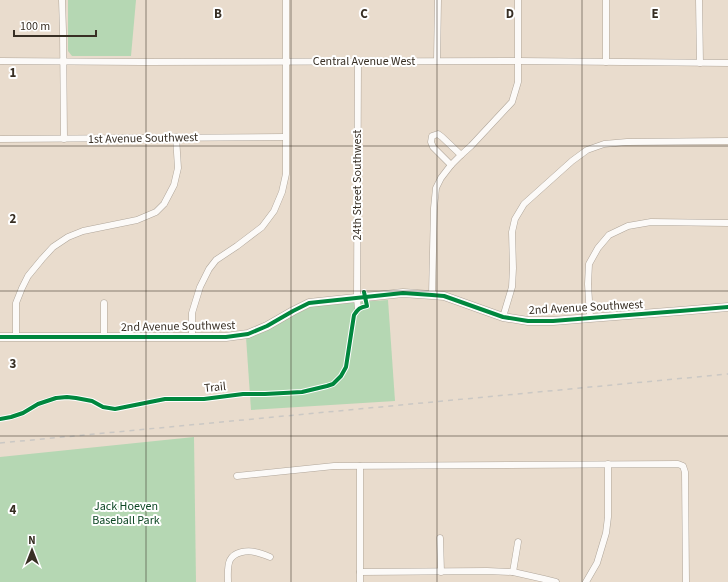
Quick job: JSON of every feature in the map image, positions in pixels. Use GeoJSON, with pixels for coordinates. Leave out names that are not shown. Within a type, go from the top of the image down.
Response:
{"type":"FeatureCollection","features":[{"type":"Feature","properties":{"kind":"street"},"geometry":{"type":"LineString","coordinates":[[62,0],[64,139]]}},
{"type":"Feature","properties":{"kind":"street"},"geometry":{"type":"LineString","coordinates":[[192,336],[192,312],[200,287],[209,269],[216,260],[262,227],[274,212],[282,192],[286,174],[286,0]]}},
{"type":"Feature","properties":{"kind":"street"},"geometry":{"type":"LineString","coordinates":[[437,61],[438,0]]}},
{"type":"Feature","properties":{"kind":"street"},"geometry":{"type":"LineString","coordinates":[[432,295],[434,208],[436,188],[441,178],[451,165],[512,102],[518,82],[518,0]]}},
{"type":"Feature","properties":{"kind":"street"},"geometry":{"type":"LineString","coordinates":[[606,0],[606,62]]}},
{"type":"Feature","properties":{"kind":"street"},"geometry":{"type":"LineString","coordinates":[[700,0],[700,62]]}},
{"type":"Feature","properties":{"kind":"street","name":"Central Avenue West"},"geometry":{"type":"LineString","coordinates":[[0,61],[518,61],[728,63]]}},
{"type":"Feature","properties":{"kind":"street","name":"24th Street Southwest"},"geometry":{"type":"LineString","coordinates":[[358,61],[358,309]]}},
{"type":"Feature","properties":{"kind":"street"},"geometry":{"type":"LineString","coordinates":[[451,165],[433,147],[431,142],[432,136],[438,134],[461,155]]}},
{"type":"Feature","properties":{"kind":"street"},"geometry":{"type":"LineString","coordinates":[[16,337],[16,303],[22,288],[28,276],[37,264],[53,247],[68,237],[83,231],[137,220],[156,212],[164,204],[174,185],[178,168],[176,137]]}},
{"type":"Feature","properties":{"kind":"street","name":"1st Avenue Southwest"},"geometry":{"type":"LineString","coordinates":[[0,139],[176,137],[285,138]]}},
{"type":"Feature","properties":{"kind":"street"},"geometry":{"type":"LineString","coordinates":[[503,317],[512,287],[512,232],[515,219],[524,204],[572,161],[587,150],[604,144],[627,142],[728,141]]}},
{"type":"Feature","properties":{"kind":"street"},"geometry":{"type":"LineString","coordinates":[[590,318],[588,284],[589,264],[598,248],[609,235],[628,226],[651,222],[728,223]]}},
{"type":"Feature","properties":{"kind":"street","name":"2nd Avenue Southwest"},"geometry":{"type":"LineString","coordinates":[[0,337],[226,337],[248,334],[267,326],[309,303],[403,293],[444,296],[486,314],[528,321],[553,321],[728,306]]}},
{"type":"Feature","properties":{"kind":"street","name":"2nd Avenue Southwest"},"geometry":{"type":"LineString","coordinates":[[104,303],[104,337]]}},
{"type":"Feature","properties":{"kind":"street"},"geometry":{"type":"LineString","coordinates":[[586,582],[597,563],[606,533],[608,517],[608,464]]}},
{"type":"Feature","properties":{"kind":"street"},"geometry":{"type":"LineString","coordinates":[[237,476],[334,466],[678,464],[683,466],[685,472],[686,582]]}},
{"type":"Feature","properties":{"kind":"street"},"geometry":{"type":"LineString","coordinates":[[360,466],[360,582]]}},
{"type":"Feature","properties":{"kind":"street"},"geometry":{"type":"LineString","coordinates":[[440,538],[440,572]]}},
{"type":"Feature","properties":{"kind":"street"},"geometry":{"type":"LineString","coordinates":[[513,572],[518,542]]}},
{"type":"Feature","properties":{"kind":"street"},"geometry":{"type":"LineString","coordinates":[[228,582],[228,564],[230,559],[235,554],[253,551],[270,557]]}},
{"type":"Feature","properties":{"kind":"street"},"geometry":{"type":"LineString","coordinates":[[360,572],[513,572],[556,582]]}},
{"type":"Feature","properties":{"kind":"green space"},"geometry":{"type":"Polygon","coordinates":[[[68,0],[136,0],[131,56],[72,56],[68,51],[68,0]]]}},
{"type":"Feature","properties":{"kind":"green space"},"geometry":{"type":"Polygon","coordinates":[[[388,300],[395,401],[251,410],[246,337],[310,305],[388,300]]]}},
{"type":"Feature","properties":{"kind":"green space","name":"Jack Hoeven Baseball Park"},"geometry":{"type":"Polygon","coordinates":[[[194,437],[196,582],[0,582],[0,457],[194,437]]]}},
{"type":"Feature","properties":{"kind":"railway"},"geometry":{"type":"LineString","coordinates":[[0,443],[728,374]]}},
{"type":"Feature","properties":{"kind":"cycle path","name":"Trail"},"geometry":{"type":"LineString","coordinates":[[0,419],[23,413],[38,404],[56,398],[76,398],[92,401],[103,407],[115,409],[165,399],[204,399],[243,394],[302,392],[333,384],[341,376],[346,367],[354,315],[359,309],[367,306],[364,292]]}},
{"type":"Feature","properties":{"kind":"cycle path"},"geometry":{"type":"LineString","coordinates":[[0,337],[226,337],[248,334],[267,326],[309,303],[403,293],[444,296],[503,317],[528,321],[553,321],[728,307]]}}]}
